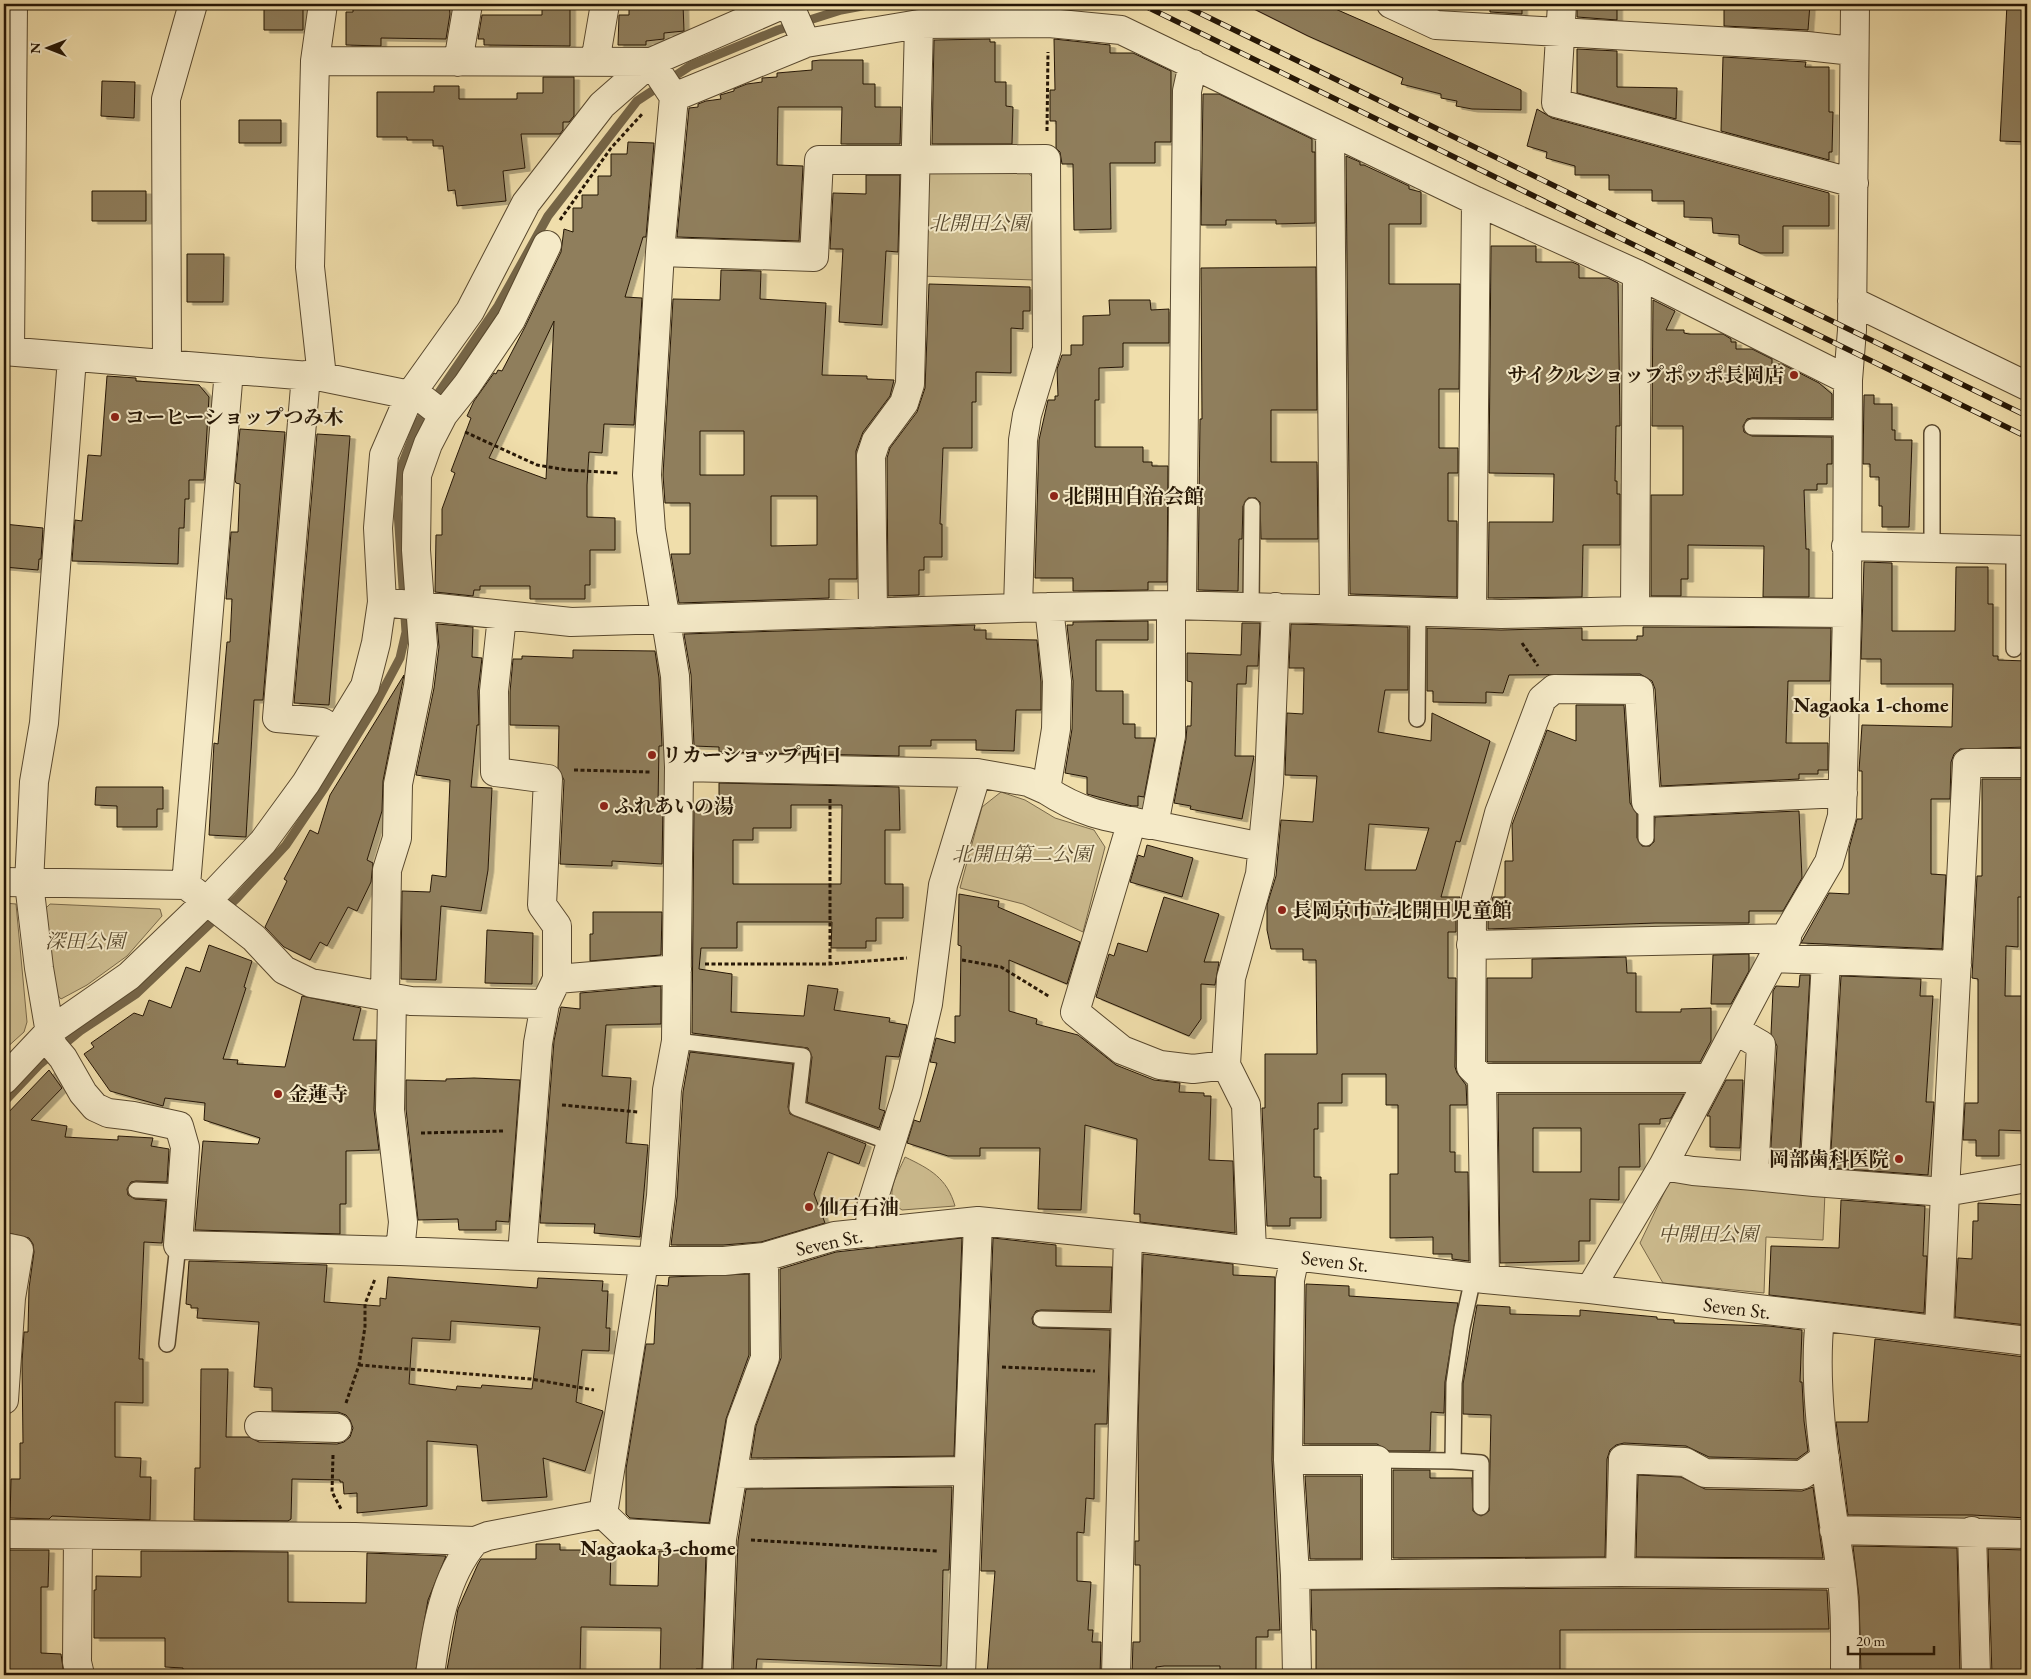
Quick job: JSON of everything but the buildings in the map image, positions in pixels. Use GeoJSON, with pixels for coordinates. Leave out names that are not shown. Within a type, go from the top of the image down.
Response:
{"type":"FeatureCollection","features":[{"type":"Feature","properties":{"kind":"street"},"geometry":{"type":"LineString","coordinates":[[13,4],[7,351],[72,358],[314,376],[428,405],[467,385],[511,320],[547,245]]}},
{"type":"Feature","properties":{"kind":"street"},"geometry":{"type":"LineString","coordinates":[[167,364],[166,99],[193,4]]}},
{"type":"Feature","properties":{"kind":"street"},"geometry":{"type":"LineString","coordinates":[[323,4],[315,61],[310,267],[314,376],[277,718],[322,722],[337,731]]}},
{"type":"Feature","properties":{"kind":"street"},"geometry":{"type":"LineString","coordinates":[[458,62],[468,4]]}},
{"type":"Feature","properties":{"kind":"street"},"geometry":{"type":"LineString","coordinates":[[595,62],[605,4]]}},
{"type":"Feature","properties":{"kind":"street"},"geometry":{"type":"LineString","coordinates":[[1391,4],[1436,25],[1807,46],[1853,51]]}},
{"type":"Feature","properties":{"kind":"street"},"geometry":{"type":"LineString","coordinates":[[1562,4],[1556,103],[1854,183]]}},
{"type":"Feature","properties":{"kind":"street"},"geometry":{"type":"LineString","coordinates":[[1590,1289],[1663,1166],[1735,1030],[1829,862],[1842,816],[1847,613],[1848,380],[1852,301],[1854,183],[1853,51],[1855,4]]}},
{"type":"Feature","properties":{"kind":"street"},"geometry":{"type":"LineString","coordinates":[[315,61],[595,62],[662,80],[795,19]]}},
{"type":"Feature","properties":{"kind":"street"},"geometry":{"type":"LineString","coordinates":[[393,1250],[403,1222],[390,1110],[387,870],[397,838],[398,784],[418,686],[423,645],[402,604],[378,528],[384,454],[428,405],[470,311],[526,203],[602,105],[662,80],[795,19],[918,24],[1048,23],[1121,30],[1476,201],[1637,274],[1848,380]]}},
{"type":"Feature","properties":{"kind":"street"},"geometry":{"type":"LineString","coordinates":[[873,613],[871,456],[876,442],[904,403],[910,384],[917,160],[918,24]]}},
{"type":"Feature","properties":{"kind":"street"},"geometry":{"type":"LineString","coordinates":[[1193,64],[1187,91],[1176,605],[1171,736],[1143,823],[1075,1012],[1122,1050],[1160,1065],[1193,1069],[1226,1065]]}},
{"type":"Feature","properties":{"kind":"street"},"geometry":{"type":"LineString","coordinates":[[603,1514],[622,1396],[661,1196],[667,1090],[676,1041],[679,770],[675,676],[652,530],[647,476],[660,252],[662,80]]}},
{"type":"Feature","properties":{"kind":"street"},"geometry":{"type":"LineString","coordinates":[[1330,131],[1334,608]]}},
{"type":"Feature","properties":{"kind":"street"},"geometry":{"type":"LineString","coordinates":[[660,252],[814,258],[819,160],[1046,159],[1047,349],[1027,415],[1023,440],[1018,608]]}},
{"type":"Feature","properties":{"kind":"street"},"geometry":{"type":"LineString","coordinates":[[1472,613],[1476,201]]}},
{"type":"Feature","properties":{"kind":"street"},"geometry":{"type":"LineString","coordinates":[[1636,610],[1637,274]]}},
{"type":"Feature","properties":{"kind":"street"},"geometry":{"type":"LineString","coordinates":[[1852,301],[2027,386]]}},
{"type":"Feature","properties":{"kind":"street"},"geometry":{"type":"LineString","coordinates":[[72,358],[44,723],[16,882],[55,1045],[83,1093],[95,1107],[108,1113],[133,1116],[179,1126],[185,1147],[178,1245]]}},
{"type":"Feature","properties":{"kind":"street"},"geometry":{"type":"LineString","coordinates":[[186,885],[229,370]]}},
{"type":"Feature","properties":{"kind":"street"},"geometry":{"type":"LineString","coordinates":[[4,1080],[55,1045],[129,976],[218,911],[263,842],[306,783],[365,686],[376,643],[402,604],[416,550],[418,475],[428,444],[428,405]]}},
{"type":"Feature","properties":{"kind":"street"},"geometry":{"type":"LineString","coordinates":[[1846,546],[2021,550]]}},
{"type":"Feature","properties":{"kind":"street"},"geometry":{"type":"LineString","coordinates":[[402,604],[571,622],[1048,606],[1176,605],[1501,614],[1636,610],[1847,613]]}},
{"type":"Feature","properties":{"kind":"street"},"geometry":{"type":"LineString","coordinates":[[1046,790],[1056,729],[1057,690],[1048,606]]}},
{"type":"Feature","properties":{"kind":"street"},"geometry":{"type":"LineString","coordinates":[[1252,1252],[1246,1105],[1226,1065],[1231,978],[1260,874],[1269,784],[1264,607]]}},
{"type":"Feature","properties":{"kind":"street"},"geometry":{"type":"LineString","coordinates":[[502,616],[494,691],[495,772],[548,779],[542,905],[557,926],[557,979],[546,1004],[538,1043],[522,1255]]}},
{"type":"Feature","properties":{"kind":"street"},"geometry":{"type":"LineString","coordinates":[[1479,1278],[1482,1078],[1472,1067],[1472,914],[1499,813],[1542,699],[1554,690],[1639,690],[1646,802],[1843,793]]}},
{"type":"Feature","properties":{"kind":"street"},"geometry":{"type":"LineString","coordinates":[[1939,1330],[1967,763],[2027,763]]}},
{"type":"Feature","properties":{"kind":"street"},"geometry":{"type":"LineString","coordinates":[[679,770],[830,770],[977,773],[1028,782],[1046,790],[1071,806],[1101,816],[1262,847]]}},
{"type":"Feature","properties":{"kind":"street"},"geometry":{"type":"LineString","coordinates":[[871,1232],[870,1210],[892,1143],[928,1004],[944,885],[977,773]]}},
{"type":"Feature","properties":{"kind":"street"},"geometry":{"type":"LineString","coordinates":[[16,882],[186,885],[254,938],[284,970],[311,983],[411,1001],[546,1004]]}},
{"type":"Feature","properties":{"kind":"street"},"geometry":{"type":"LineString","coordinates":[[1472,945],[1780,948],[1826,960],[1957,965]]}},
{"type":"Feature","properties":{"kind":"street"},"geometry":{"type":"LineString","coordinates":[[1814,1182],[1826,960]]}},
{"type":"Feature","properties":{"kind":"street"},"geometry":{"type":"LineString","coordinates":[[557,979],[677,966]]}},
{"type":"Feature","properties":{"kind":"street"},"geometry":{"type":"LineString","coordinates":[[1735,1030],[1761,1045],[1754,1176]]}},
{"type":"Feature","properties":{"kind":"street"},"geometry":{"type":"LineString","coordinates":[[1482,1078],[1709,1078]]}},
{"type":"Feature","properties":{"kind":"street"},"geometry":{"type":"LineString","coordinates":[[1663,1166],[1694,1171],[1945,1192],[2027,1178]]}},
{"type":"Feature","properties":{"kind":"street"},"geometry":{"type":"LineString","coordinates":[[961,1675],[978,1221]]}},
{"type":"Feature","properties":{"kind":"street","name":"Seven St."},"geometry":{"type":"LineString","coordinates":[[178,1245],[393,1250],[649,1261],[724,1261],[764,1257],[835,1236],[978,1221],[1128,1236],[1252,1252],[1590,1289],[1820,1318],[2027,1341]]}},
{"type":"Feature","properties":{"kind":"street"},"geometry":{"type":"LineString","coordinates":[[1116,1675],[1128,1236]]}},
{"type":"Feature","properties":{"kind":"street"},"geometry":{"type":"LineString","coordinates":[[4,1247],[19,1250],[11,1298],[4,1400]]}},
{"type":"Feature","properties":{"kind":"street"},"geometry":{"type":"LineString","coordinates":[[1294,1256],[1290,1280],[1288,1460],[1295,1575],[1297,1675]]}},
{"type":"Feature","properties":{"kind":"street"},"geometry":{"type":"LineString","coordinates":[[717,1675],[722,1539],[741,1422],[765,1358],[764,1257]]}},
{"type":"Feature","properties":{"kind":"street"},"geometry":{"type":"LineString","coordinates":[[1820,1318],[1816,1350],[1825,1458],[1841,1574],[1845,1675]]}},
{"type":"Feature","properties":{"kind":"street"},"geometry":{"type":"LineString","coordinates":[[259,1426],[337,1428]]}},
{"type":"Feature","properties":{"kind":"street"},"geometry":{"type":"LineString","coordinates":[[1620,1572],[1622,1459],[1685,1462],[1704,1473],[1802,1475],[1825,1458]]}},
{"type":"Feature","properties":{"kind":"street"},"geometry":{"type":"LineString","coordinates":[[1288,1460],[1377,1460],[1376,1574]]}},
{"type":"Feature","properties":{"kind":"street"},"geometry":{"type":"LineString","coordinates":[[734,1474],[968,1472]]}},
{"type":"Feature","properties":{"kind":"street"},"geometry":{"type":"LineString","coordinates":[[603,1514],[623,1534],[722,1539]]}},
{"type":"Feature","properties":{"kind":"street"},"geometry":{"type":"LineString","coordinates":[[4,1534],[476,1540],[488,1536],[603,1514]]}},
{"type":"Feature","properties":{"kind":"street"},"geometry":{"type":"LineString","coordinates":[[1834,1530],[1972,1531],[2027,1534]]}},
{"type":"Feature","properties":{"kind":"street"},"geometry":{"type":"LineString","coordinates":[[1972,1531],[1976,1675]]}},
{"type":"Feature","properties":{"kind":"street"},"geometry":{"type":"LineString","coordinates":[[78,1535],[78,1662],[80,1675]]}},
{"type":"Feature","properties":{"kind":"street"},"geometry":{"type":"LineString","coordinates":[[430,1675],[435,1636],[452,1576],[466,1551],[476,1540]]}},
{"type":"Feature","properties":{"kind":"street"},"geometry":{"type":"LineString","coordinates":[[1295,1575],[1620,1572],[1841,1574]]}},
{"type":"Feature","properties":{"kind":"lane"},"geometry":{"type":"LineString","coordinates":[[1752,427],[1848,428]]}},
{"type":"Feature","properties":{"kind":"lane"},"geometry":{"type":"LineString","coordinates":[[1932,433],[1932,548]]}},
{"type":"Feature","properties":{"kind":"lane"},"geometry":{"type":"LineString","coordinates":[[1252,506],[1264,607]]}},
{"type":"Feature","properties":{"kind":"lane"},"geometry":{"type":"LineString","coordinates":[[2014,649],[2021,550]]}},
{"type":"Feature","properties":{"kind":"lane"},"geometry":{"type":"LineString","coordinates":[[1417,719],[1418,612]]}},
{"type":"Feature","properties":{"kind":"lane"},"geometry":{"type":"LineString","coordinates":[[1646,802],[1646,838]]}},
{"type":"Feature","properties":{"kind":"lane"},"geometry":{"type":"LineString","coordinates":[[676,1041],[802,1056],[797,1108],[892,1143]]}},
{"type":"Feature","properties":{"kind":"lane"},"geometry":{"type":"LineString","coordinates":[[136,1190],[182,1192]]}},
{"type":"Feature","properties":{"kind":"lane"},"geometry":{"type":"LineString","coordinates":[[167,1344],[178,1245]]}},
{"type":"Feature","properties":{"kind":"lane"},"geometry":{"type":"LineString","coordinates":[[1453,1461],[1454,1383],[1462,1328],[1479,1278]]}},
{"type":"Feature","properties":{"kind":"lane"},"geometry":{"type":"LineString","coordinates":[[1041,1319],[1125,1321]]}},
{"type":"Feature","properties":{"kind":"lane"},"geometry":{"type":"LineString","coordinates":[[1377,1460],[1481,1463],[1481,1507]]}},
{"type":"Feature","properties":{"kind":"path"},"geometry":{"type":"LineString","coordinates":[[1046,159],[1048,23]]}},
{"type":"Feature","properties":{"kind":"path"},"geometry":{"type":"LineString","coordinates":[[547,245],[565,211],[611,148],[643,113],[662,80]]}},
{"type":"Feature","properties":{"kind":"path"},"geometry":{"type":"LineString","coordinates":[[428,405],[460,429],[537,465],[567,470],[647,476]]}},
{"type":"Feature","properties":{"kind":"path"},"geometry":{"type":"LineString","coordinates":[[1501,614],[1554,690]]}},
{"type":"Feature","properties":{"kind":"path"},"geometry":{"type":"LineString","coordinates":[[548,779],[556,769],[679,770]]}},
{"type":"Feature","properties":{"kind":"path"},"geometry":{"type":"LineString","coordinates":[[830,770],[830,964]]}},
{"type":"Feature","properties":{"kind":"path"},"geometry":{"type":"LineString","coordinates":[[677,966],[830,964],[934,956],[1001,967],[1075,1012]]}},
{"type":"Feature","properties":{"kind":"path"},"geometry":{"type":"LineString","coordinates":[[534,1103],[666,1115]]}},
{"type":"Feature","properties":{"kind":"path"},"geometry":{"type":"LineString","coordinates":[[392,1133],[532,1131]]}},
{"type":"Feature","properties":{"kind":"path"},"geometry":{"type":"LineString","coordinates":[[393,1250],[365,1304],[365,1327],[359,1365],[531,1379],[622,1396]]}},
{"type":"Feature","properties":{"kind":"path"},"geometry":{"type":"LineString","coordinates":[[972,1365],[1123,1372]]}},
{"type":"Feature","properties":{"kind":"path"},"geometry":{"type":"LineString","coordinates":[[722,1539],[965,1553]]}},
{"type":"Feature","properties":{"kind":"green space","name":"北開田公園"},"geometry":{"type":"Polygon","coordinates":[[[1024,168],[1033,178],[1035,280],[920,276],[926,169],[1024,168]]]}},
{"type":"Feature","properties":{"kind":"green space","name":"北開田第二公園"},"geometry":{"type":"Polygon","coordinates":[[[1001,792],[1025,800],[1055,818],[1094,830],[1105,847],[1083,932],[1023,904],[960,888],[982,807],[1001,792]]]}},
{"type":"Feature","properties":{"kind":"green space","name":"深田公園"},"geometry":{"type":"Polygon","coordinates":[[[4,903],[16,904],[27,1022],[24,1032],[4,1050],[4,903]]]}},
{"type":"Feature","properties":{"kind":"green space","name":"深田公園"},"geometry":{"type":"Polygon","coordinates":[[[50,904],[160,909],[162,916],[127,956],[87,985],[61,999],[54,991],[46,908],[50,904]]]}},
{"type":"Feature","properties":{"kind":"green space"},"geometry":{"type":"Polygon","coordinates":[[[905,1157],[930,1170],[942,1181],[952,1196],[955,1206],[902,1210],[896,1205],[893,1199],[893,1185],[905,1157]]]}},
{"type":"Feature","properties":{"kind":"green space","name":"中開田公園"},"geometry":{"type":"Polygon","coordinates":[[[1672,1176],[1825,1192],[1823,1240],[1766,1237],[1764,1293],[1663,1283],[1640,1243],[1672,1176]]]}},
{"type":"Feature","properties":{"kind":"waterway"},"geometry":{"type":"LineString","coordinates":[[4,1102],[40,1064],[80,1031],[136,994],[237,898],[286,845],[325,787],[372,711],[400,658],[406,632],[397,497],[402,465],[418,423],[498,306],[548,216],[637,101],[690,66],[778,30],[841,10],[873,4]]}},
{"type":"Feature","properties":{"kind":"railway"},"geometry":{"type":"LineString","coordinates":[[1141,4],[2027,437]]}},
{"type":"Feature","properties":{"kind":"railway"},"geometry":{"type":"LineString","coordinates":[[1181,4],[2027,416]]}},
{"type":"Feature","properties":{"kind":"place","name":"サイクルショップポッポ長岡店"},"geometry":{"type":"Point","coordinates":[1794,375]}},
{"type":"Feature","properties":{"kind":"place","name":"コーヒーショップつみ木"},"geometry":{"type":"Point","coordinates":[115,417]}},
{"type":"Feature","properties":{"kind":"place","name":"北開田自治会館"},"geometry":{"type":"Point","coordinates":[1054,496]}},
{"type":"Feature","properties":{"kind":"place","name":"リカーショップ西口"},"geometry":{"type":"Point","coordinates":[652,755]}},
{"type":"Feature","properties":{"kind":"place","name":"ふれあいの湯"},"geometry":{"type":"Point","coordinates":[604,806]}},
{"type":"Feature","properties":{"kind":"place","name":"長岡京市立北開田児童館"},"geometry":{"type":"Point","coordinates":[1282,910]}},
{"type":"Feature","properties":{"kind":"place","name":"金蓮寺"},"geometry":{"type":"Point","coordinates":[278,1094]}},
{"type":"Feature","properties":{"kind":"place","name":"岡部歯科医院"},"geometry":{"type":"Point","coordinates":[1899,1159]}},
{"type":"Feature","properties":{"kind":"place","name":"仙石石油"},"geometry":{"type":"Point","coordinates":[809,1207]}},
{"type":"Feature","properties":{"kind":"district","name":"Nagaoka 1-chome"},"geometry":{"type":"Point","coordinates":[1871,705]}},
{"type":"Feature","properties":{"kind":"district","name":"Nagaoka 3-chome"},"geometry":{"type":"Point","coordinates":[658,1548]}}]}
